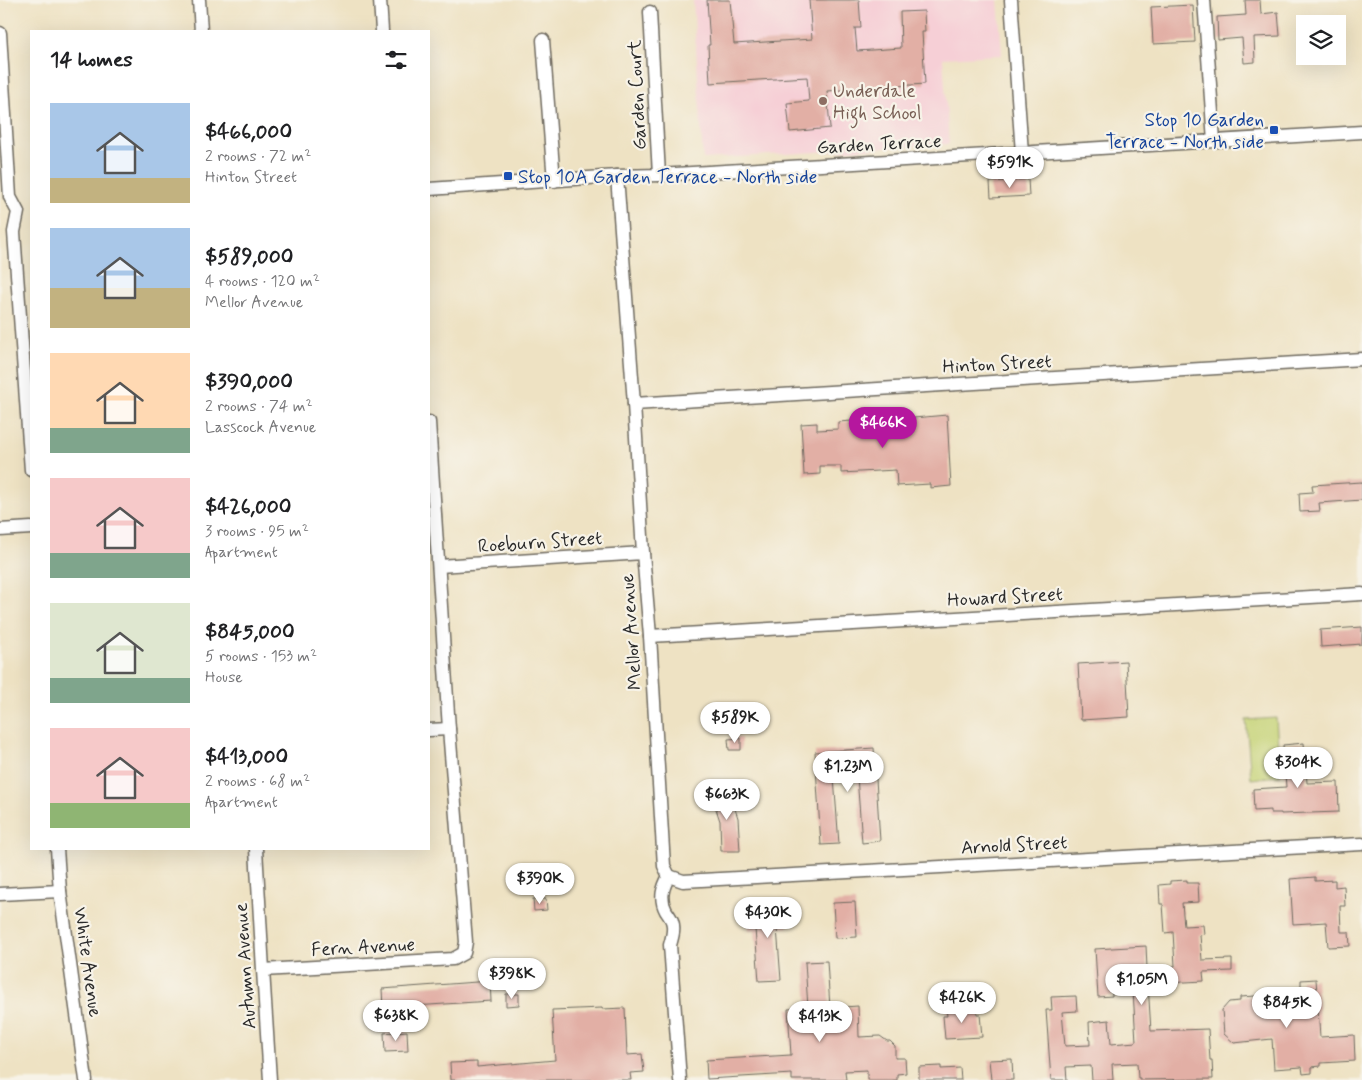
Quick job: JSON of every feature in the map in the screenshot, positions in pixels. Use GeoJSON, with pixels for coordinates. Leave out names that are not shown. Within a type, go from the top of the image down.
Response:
{"type":"FeatureCollection","features":[{"type":"Feature","properties":{"kind":"street"},"geometry":{"type":"LineString","coordinates":[[199,0],[201,30]]}},
{"type":"Feature","properties":{"kind":"street"},"geometry":{"type":"LineString","coordinates":[[380,0],[382,30]]}},
{"type":"Feature","properties":{"kind":"street"},"geometry":{"type":"LineString","coordinates":[[1010,0],[1022,153]]}},
{"type":"Feature","properties":{"kind":"street"},"geometry":{"type":"LineString","coordinates":[[1204,0],[1214,141]]}},
{"type":"Feature","properties":{"kind":"street","name":"Garden Court"},"geometry":{"type":"LineString","coordinates":[[650,12],[659,175]]}},
{"type":"Feature","properties":{"kind":"street"},"geometry":{"type":"LineString","coordinates":[[0,33],[10,197],[18,212],[14,232],[30,456]]}},
{"type":"Feature","properties":{"kind":"street"},"geometry":{"type":"LineString","coordinates":[[543,40],[554,181]]}},
{"type":"Feature","properties":{"kind":"street","name":"Garden Terrace"},"geometry":{"type":"LineString","coordinates":[[430,190],[617,176],[1362,132]]}},
{"type":"Feature","properties":{"kind":"street","name":"Mellor Avenue"},"geometry":{"type":"LineString","coordinates":[[617,176],[650,636],[664,866],[669,876],[662,896],[663,904],[672,921],[673,934],[670,946],[680,1080]]}},
{"type":"Feature","properties":{"kind":"street"},"geometry":{"type":"LineString","coordinates":[[18,212],[30,211]]}},
{"type":"Feature","properties":{"kind":"street","name":"Hinton Street"},"geometry":{"type":"LineString","coordinates":[[634,404],[1362,359]]}},
{"type":"Feature","properties":{"kind":"street"},"geometry":{"type":"LineString","coordinates":[[430,436],[449,729],[430,730]]}},
{"type":"Feature","properties":{"kind":"street"},"geometry":{"type":"LineString","coordinates":[[0,530],[30,528]]}},
{"type":"Feature","properties":{"kind":"street","name":"Roeburn Street"},"geometry":{"type":"LineString","coordinates":[[439,566],[643,553]]}},
{"type":"Feature","properties":{"kind":"street","name":"Howard Street"},"geometry":{"type":"LineString","coordinates":[[650,636],[1362,594]]}},
{"type":"Feature","properties":{"kind":"street","name":"Fern Avenue"},"geometry":{"type":"LineString","coordinates":[[263,970],[453,959],[464,953],[466,942],[449,729]]}},
{"type":"Feature","properties":{"kind":"street","name":"Arnold Street"},"geometry":{"type":"LineString","coordinates":[[669,876],[683,881],[1362,844]]}},
{"type":"Feature","properties":{"kind":"street","name":"White Avenue"},"geometry":{"type":"LineString","coordinates":[[57,850],[60,891],[86,1080]]}},
{"type":"Feature","properties":{"kind":"street","name":"Autumn Avenue"},"geometry":{"type":"LineString","coordinates":[[256,850],[270,1080]]}},
{"type":"Feature","properties":{"kind":"street"},"geometry":{"type":"LineString","coordinates":[[0,894],[60,891]]}},
{"type":"Feature","properties":{"kind":"shaded area","name":"Underdale High School"},"geometry":{"type":"Polygon","coordinates":[[[693,0],[998,0],[1002,55],[943,58],[949,144],[703,159],[693,0]]]}},
{"type":"Feature","properties":{"kind":"green space"},"geometry":{"type":"Polygon","coordinates":[[[1276,718],[1280,776],[1251,779],[1246,720],[1276,718]]]}},
{"type":"Feature","properties":{"kind":"building"},"geometry":{"type":"Polygon","coordinates":[[[707,0],[730,0],[734,44],[812,39],[809,0],[859,0],[861,28],[855,28],[857,51],[901,48],[900,12],[924,11],[925,32],[922,32],[925,84],[827,91],[830,128],[790,132],[787,103],[809,101],[807,77],[710,83],[707,0]]]}},
{"type":"Feature","properties":{"kind":"building"},"geometry":{"type":"Polygon","coordinates":[[[1245,0],[1260,0],[1261,14],[1278,12],[1280,36],[1254,37],[1255,62],[1244,63],[1242,38],[1218,40],[1217,17],[1246,15],[1245,0]]]}},
{"type":"Feature","properties":{"kind":"building"},"geometry":{"type":"Polygon","coordinates":[[[1193,5],[1195,42],[1153,44],[1151,7],[1193,5]]]}},
{"type":"Feature","properties":{"kind":"building"},"geometry":{"type":"Polygon","coordinates":[[[1028,179],[1029,196],[991,198],[990,182],[1028,179]]]}},
{"type":"Feature","properties":{"kind":"building"},"geometry":{"type":"Polygon","coordinates":[[[947,415],[951,486],[930,488],[930,484],[897,486],[896,470],[841,473],[841,466],[820,466],[820,474],[804,475],[801,424],[817,423],[817,430],[838,429],[838,422],[880,419],[880,421],[947,415]]]}},
{"type":"Feature","properties":{"kind":"building"},"geometry":{"type":"Polygon","coordinates":[[[1362,482],[1362,500],[1319,503],[1320,511],[1300,512],[1299,493],[1313,492],[1312,485],[1362,482]]]}},
{"type":"Feature","properties":{"kind":"building"},"geometry":{"type":"Polygon","coordinates":[[[1362,627],[1362,644],[1321,647],[1320,630],[1362,627]]]}},
{"type":"Feature","properties":{"kind":"building"},"geometry":{"type":"Polygon","coordinates":[[[1126,661],[1129,717],[1081,720],[1078,664],[1126,661]]]}},
{"type":"Feature","properties":{"kind":"building"},"geometry":{"type":"Polygon","coordinates":[[[741,738],[741,750],[729,750],[728,739],[741,738]]]}},
{"type":"Feature","properties":{"kind":"building"},"geometry":{"type":"Polygon","coordinates":[[[1304,743],[1307,783],[1338,782],[1339,812],[1281,814],[1271,813],[1271,810],[1254,811],[1253,789],[1286,787],[1283,745],[1304,743]]]}},
{"type":"Feature","properties":{"kind":"building"},"geometry":{"type":"Polygon","coordinates":[[[874,748],[880,841],[862,843],[856,763],[833,765],[839,844],[821,845],[815,752],[874,748]]]}},
{"type":"Feature","properties":{"kind":"building"},"geometry":{"type":"Polygon","coordinates":[[[728,788],[738,818],[740,851],[721,851],[720,821],[711,794],[728,788]]]}},
{"type":"Feature","properties":{"kind":"building"},"geometry":{"type":"Polygon","coordinates":[[[1315,877],[1315,881],[1335,880],[1335,887],[1344,886],[1345,906],[1340,906],[1341,932],[1349,932],[1350,946],[1328,947],[1326,922],[1293,924],[1290,879],[1315,877]]]}},
{"type":"Feature","properties":{"kind":"building"},"geometry":{"type":"Polygon","coordinates":[[[1187,880],[1187,883],[1198,883],[1199,902],[1182,903],[1184,926],[1203,925],[1204,934],[1200,935],[1202,960],[1232,959],[1232,971],[1203,972],[1204,981],[1148,984],[1151,1031],[1208,1029],[1213,1079],[1140,1080],[1138,1078],[1137,1063],[1112,1064],[1113,1080],[1092,1080],[1091,1066],[1066,1067],[1067,1080],[1051,1080],[1046,1010],[1052,1010],[1051,997],[1076,996],[1077,1011],[1062,1012],[1065,1046],[1090,1045],[1089,1022],[1109,1020],[1111,1044],[1136,1042],[1133,990],[1112,991],[1112,996],[1098,997],[1095,949],[1146,946],[1147,968],[1175,966],[1173,932],[1165,933],[1163,904],[1160,904],[1159,885],[1170,884],[1170,881],[1187,880]]]}},
{"type":"Feature","properties":{"kind":"building"},"geometry":{"type":"Polygon","coordinates":[[[533,899],[546,899],[547,910],[534,911],[533,899]]]}},
{"type":"Feature","properties":{"kind":"building"},"geometry":{"type":"Polygon","coordinates":[[[855,902],[857,937],[835,938],[833,903],[855,902]]]}},
{"type":"Feature","properties":{"kind":"building"},"geometry":{"type":"Polygon","coordinates":[[[787,905],[788,927],[777,928],[781,980],[759,981],[755,929],[749,930],[747,908],[787,905]]]}},
{"type":"Feature","properties":{"kind":"building"},"geometry":{"type":"Polygon","coordinates":[[[827,961],[830,1008],[858,1006],[859,1037],[880,1036],[890,1041],[895,1046],[895,1058],[905,1058],[906,1073],[897,1074],[897,1080],[867,1080],[867,1070],[845,1071],[846,1080],[792,1080],[792,1074],[707,1079],[706,1060],[791,1055],[788,1009],[808,1008],[805,962],[827,961]]]}},
{"type":"Feature","properties":{"kind":"building"},"geometry":{"type":"Polygon","coordinates":[[[1316,979],[1320,1037],[1354,1035],[1355,1061],[1321,1063],[1321,1066],[1312,1067],[1312,1073],[1303,1074],[1302,1067],[1274,1069],[1272,1039],[1234,1043],[1224,1034],[1222,1010],[1229,1002],[1240,1001],[1240,997],[1301,993],[1301,980],[1316,979]]]}},
{"type":"Feature","properties":{"kind":"building"},"geometry":{"type":"Polygon","coordinates":[[[490,981],[491,1001],[383,1008],[382,989],[490,981]]]}},
{"type":"Feature","properties":{"kind":"building"},"geometry":{"type":"Polygon","coordinates":[[[506,994],[519,994],[519,1005],[506,1006],[506,994]]]}},
{"type":"Feature","properties":{"kind":"building"},"geometry":{"type":"Polygon","coordinates":[[[976,1007],[977,1014],[980,1014],[982,1037],[945,1039],[943,1016],[947,1016],[946,1009],[976,1007]]]}},
{"type":"Feature","properties":{"kind":"building"},"geometry":{"type":"Polygon","coordinates":[[[625,1008],[627,1055],[642,1054],[644,1072],[630,1073],[631,1080],[451,1080],[450,1063],[477,1062],[477,1067],[555,1060],[552,1010],[625,1008]]]}},
{"type":"Feature","properties":{"kind":"building"},"geometry":{"type":"Polygon","coordinates":[[[407,1031],[408,1051],[385,1052],[384,1033],[407,1031]]]}},
{"type":"Feature","properties":{"kind":"building"},"geometry":{"type":"Polygon","coordinates":[[[1012,1059],[1013,1080],[991,1080],[989,1060],[1012,1059]]]}},
{"type":"Feature","properties":{"kind":"building"},"geometry":{"type":"Polygon","coordinates":[[[941,1066],[941,1069],[960,1068],[961,1080],[919,1080],[919,1067],[941,1066]]]}},
{"type":"Feature","properties":{"kind":"place","name":"Underdale High School"},"geometry":{"type":"Point","coordinates":[823,101]}},
{"type":"Feature","properties":{"kind":"place","name":"Stop 10 Garden Terrace - North side"},"geometry":{"type":"Point","coordinates":[1274,130]}},
{"type":"Feature","properties":{"kind":"place","name":"Stop 10A Garden Terrace - North side"},"geometry":{"type":"Point","coordinates":[508,176]}}]}
